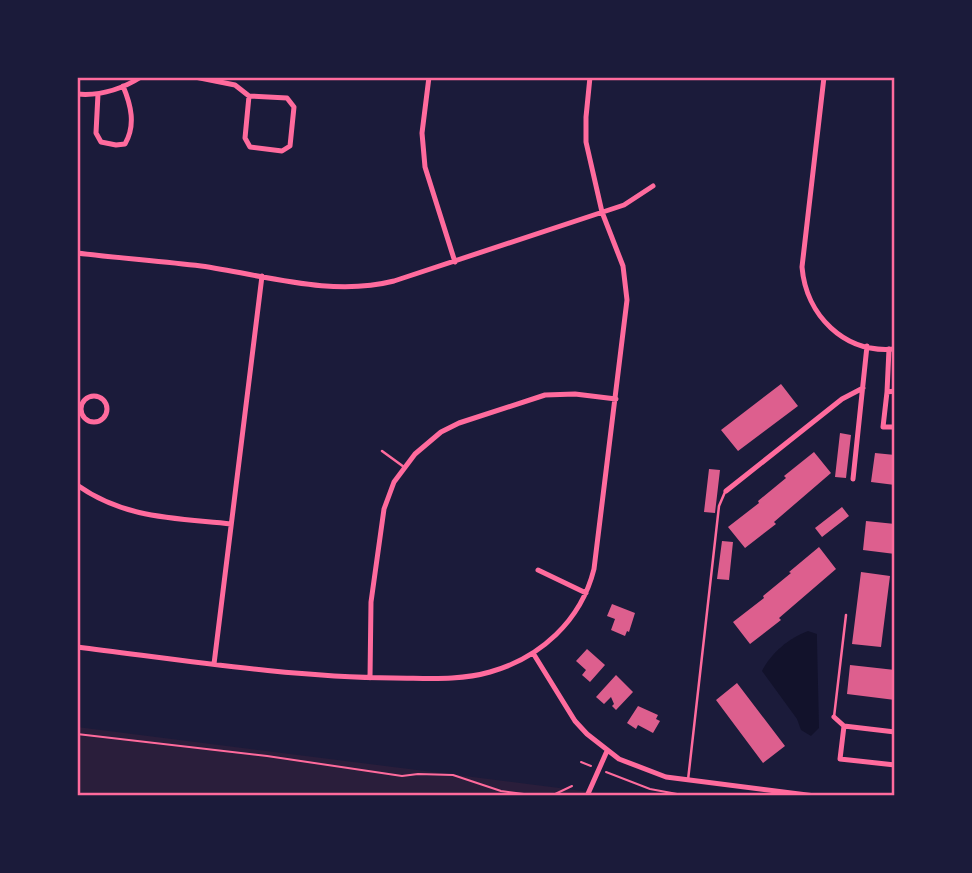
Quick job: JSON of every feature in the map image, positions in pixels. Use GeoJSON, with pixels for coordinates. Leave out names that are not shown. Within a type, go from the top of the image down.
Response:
{"type":"FeatureCollection","features":[{"type":"Feature","properties":{"kind":"street"},"geometry":{"type":"LineString","coordinates":[[77,94],[98,94],[141,77]]}},
{"type":"Feature","properties":{"kind":"street"},"geometry":{"type":"LineString","coordinates":[[195,77],[235,85],[249,96],[286,98],[294,107],[289,146],[282,151],[250,147],[245,138],[249,96]]}},
{"type":"Feature","properties":{"kind":"street"},"geometry":{"type":"LineString","coordinates":[[429,77],[422,133],[424,159],[429,185],[454,262]]}},
{"type":"Feature","properties":{"kind":"street"},"geometry":{"type":"LineString","coordinates":[[77,647],[327,677],[466,677],[489,673],[533,653],[562,630],[586,593],[594,569],[627,300],[622,266],[602,212],[586,142],[590,77]]}},
{"type":"Feature","properties":{"kind":"street"},"geometry":{"type":"LineString","coordinates":[[824,77],[802,267],[803,286],[815,311],[827,326],[842,337],[867,346],[892,349],[883,427],[895,427]]}},
{"type":"Feature","properties":{"kind":"street"},"geometry":{"type":"LineString","coordinates":[[98,94],[96,133],[101,142],[125,144],[129,137],[132,110],[123,86]]}},
{"type":"Feature","properties":{"kind":"street"},"geometry":{"type":"LineString","coordinates":[[77,253],[200,266],[328,287],[379,285],[624,205],[653,186]]}},
{"type":"Feature","properties":{"kind":"street"},"geometry":{"type":"LineString","coordinates":[[214,664],[262,276]]}},
{"type":"Feature","properties":{"kind":"street"},"geometry":{"type":"LineString","coordinates":[[853,479],[867,346]]}},
{"type":"Feature","properties":{"kind":"street"},"geometry":{"type":"LineString","coordinates":[[726,491],[842,399],[863,388]]}},
{"type":"Feature","properties":{"kind":"street"},"geometry":{"type":"LineString","coordinates":[[887,392],[895,391]]}},
{"type":"Feature","properties":{"kind":"street"},"geometry":{"type":"LineString","coordinates":[[370,678],[371,601],[378,538],[387,497],[404,467],[420,449],[442,432],[480,415],[545,396],[575,394],[615,399]]}},
{"type":"Feature","properties":{"kind":"street"},"geometry":{"type":"LineString","coordinates":[[94,396],[103,399],[107,411],[104,419],[96,423],[84,419],[81,406],[86,399],[94,396]]}},
{"type":"Feature","properties":{"kind":"street"},"geometry":{"type":"LineString","coordinates":[[77,426],[84,419]]}},
{"type":"Feature","properties":{"kind":"street"},"geometry":{"type":"LineString","coordinates":[[77,485],[109,504],[131,512],[232,524]]}},
{"type":"Feature","properties":{"kind":"street"},"geometry":{"type":"LineString","coordinates":[[538,570],[586,593]]}},
{"type":"Feature","properties":{"kind":"street"},"geometry":{"type":"LineString","coordinates":[[533,653],[575,721],[619,759],[654,774],[815,796]]}},
{"type":"Feature","properties":{"kind":"street"},"geometry":{"type":"LineString","coordinates":[[834,717],[844,726],[895,732]]}},
{"type":"Feature","properties":{"kind":"street"},"geometry":{"type":"LineString","coordinates":[[844,726],[840,759],[895,765]]}},
{"type":"Feature","properties":{"kind":"street"},"geometry":{"type":"LineString","coordinates":[[587,796],[607,751]]}},
{"type":"Feature","properties":{"kind":"lane"},"geometry":{"type":"LineString","coordinates":[[382,451],[404,467]]}},
{"type":"Feature","properties":{"kind":"lane"},"geometry":{"type":"LineString","coordinates":[[688,780],[719,506],[726,491]]}},
{"type":"Feature","properties":{"kind":"lane"},"geometry":{"type":"LineString","coordinates":[[834,717],[846,615]]}},
{"type":"Feature","properties":{"kind":"path"},"geometry":{"type":"LineString","coordinates":[[77,734],[267,756],[402,776],[453,775],[501,791],[540,796]]}},
{"type":"Feature","properties":{"kind":"path"},"geometry":{"type":"LineString","coordinates":[[581,762],[650,789],[688,796]]}},
{"type":"Feature","properties":{"kind":"path"},"geometry":{"type":"LineString","coordinates":[[551,796],[572,786]]}},
{"type":"Feature","properties":{"kind":"shaded area"},"geometry":{"type":"Polygon","coordinates":[[[808,631],[817,634],[819,728],[811,736],[801,730],[797,719],[762,671],[781,647],[808,631]]]}},
{"type":"Feature","properties":{"kind":"shaded area"},"geometry":{"type":"Polygon","coordinates":[[[77,727],[622,796],[77,796],[77,727]]]}},
{"type":"Feature","properties":{"kind":"building"},"geometry":{"type":"Polygon","coordinates":[[[781,384],[798,406],[738,451],[721,430],[781,384]]]}},
{"type":"Feature","properties":{"kind":"building"},"geometry":{"type":"Polygon","coordinates":[[[840,433],[851,435],[846,478],[835,477],[840,433]]]}},
{"type":"Feature","properties":{"kind":"building"},"geometry":{"type":"Polygon","coordinates":[[[814,452],[831,473],[774,522],[776,524],[745,548],[728,527],[759,503],[758,501],[786,478],[784,476],[814,452]]]}},
{"type":"Feature","properties":{"kind":"building"},"geometry":{"type":"Polygon","coordinates":[[[875,453],[895,455],[895,485],[871,482],[875,453]]]}},
{"type":"Feature","properties":{"kind":"building"},"geometry":{"type":"Polygon","coordinates":[[[709,469],[720,470],[715,513],[704,512],[709,469]]]}},
{"type":"Feature","properties":{"kind":"building"},"geometry":{"type":"Polygon","coordinates":[[[842,507],[849,516],[822,537],[815,528],[842,507]]]}},
{"type":"Feature","properties":{"kind":"building"},"geometry":{"type":"Polygon","coordinates":[[[866,521],[895,524],[895,554],[863,550],[866,521]]]}},
{"type":"Feature","properties":{"kind":"building"},"geometry":{"type":"Polygon","coordinates":[[[722,541],[733,542],[729,580],[717,579],[722,541]]]}},
{"type":"Feature","properties":{"kind":"building"},"geometry":{"type":"Polygon","coordinates":[[[819,547],[836,569],[779,618],[781,620],[750,644],[733,622],[764,598],[763,596],[819,547]]]}},
{"type":"Feature","properties":{"kind":"building"},"geometry":{"type":"Polygon","coordinates":[[[861,572],[890,576],[881,647],[852,644],[861,572]]]}},
{"type":"Feature","properties":{"kind":"building"},"geometry":{"type":"Polygon","coordinates":[[[612,604],[635,613],[625,636],[611,630],[615,619],[607,616],[612,604]]]}},
{"type":"Feature","properties":{"kind":"building"},"geometry":{"type":"Polygon","coordinates":[[[587,649],[605,665],[590,682],[582,675],[586,670],[576,661],[587,649]]]}},
{"type":"Feature","properties":{"kind":"building"},"geometry":{"type":"Polygon","coordinates":[[[850,665],[895,670],[895,700],[847,694],[850,665]]]}},
{"type":"Feature","properties":{"kind":"building"},"geometry":{"type":"Polygon","coordinates":[[[616,675],[633,692],[616,710],[612,706],[614,704],[611,697],[604,704],[596,697],[616,675]]]}},
{"type":"Feature","properties":{"kind":"building"},"geometry":{"type":"Polygon","coordinates":[[[737,683],[785,746],[763,763],[716,700],[737,683]]]}},
{"type":"Feature","properties":{"kind":"building"},"geometry":{"type":"Polygon","coordinates":[[[638,706],[658,715],[656,719],[660,721],[653,733],[638,725],[636,729],[627,723],[638,706]]]}}]}
